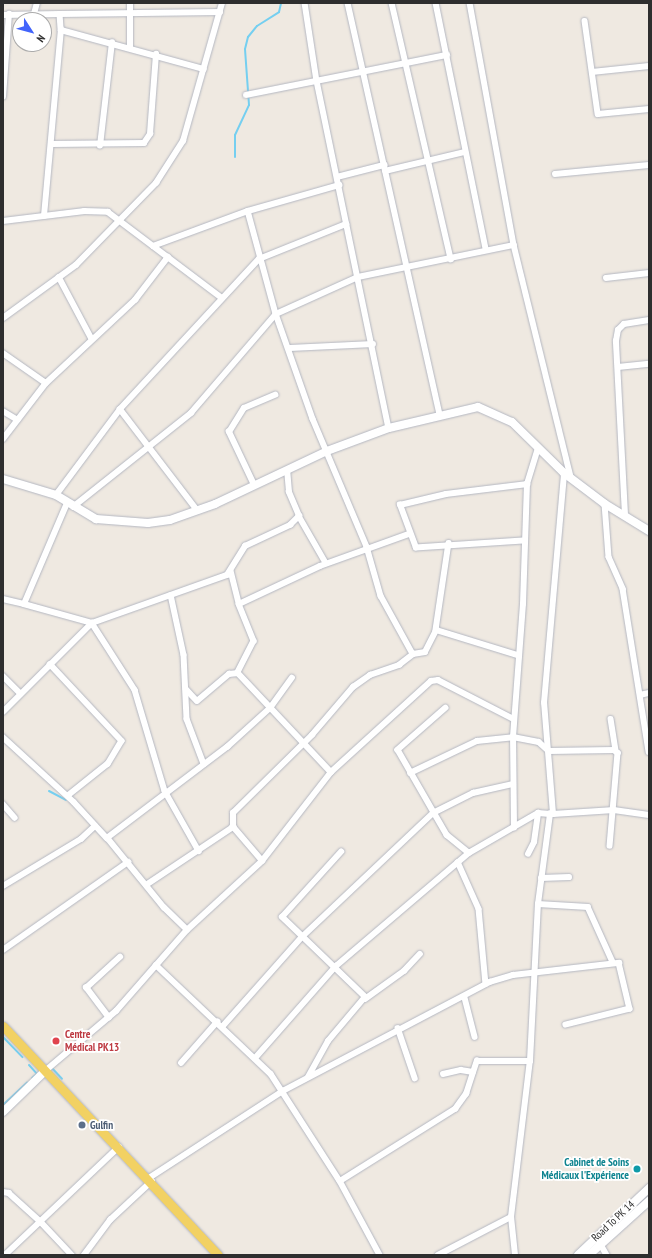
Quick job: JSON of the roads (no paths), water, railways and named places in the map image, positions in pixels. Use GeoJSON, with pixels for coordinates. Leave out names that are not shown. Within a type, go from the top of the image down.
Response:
{"type":"FeatureCollection","features":[{"type":"Feature","properties":{"kind":"main road"},"geometry":{"type":"LineString","coordinates":[[3,1026],[150,1180],[218,1255]]}},
{"type":"Feature","properties":{"kind":"street"},"geometry":{"type":"LineString","coordinates":[[130,3],[130,48]]}},
{"type":"Feature","properties":{"kind":"street"},"geometry":{"type":"LineString","coordinates":[[3,318],[59,278],[121,221],[156,183],[183,141],[222,3]]}},
{"type":"Feature","properties":{"kind":"street"},"geometry":{"type":"LineString","coordinates":[[305,3],[317,81],[346,224],[373,344],[389,428]]}},
{"type":"Feature","properties":{"kind":"street"},"geometry":{"type":"LineString","coordinates":[[348,3],[406,269],[440,415]]}},
{"type":"Feature","properties":{"kind":"street"},"geometry":{"type":"LineString","coordinates":[[392,3],[450,259]]}},
{"type":"Feature","properties":{"kind":"street"},"geometry":{"type":"LineString","coordinates":[[436,3],[465,152],[486,249]]}},
{"type":"Feature","properties":{"kind":"street"},"geometry":{"type":"LineString","coordinates":[[470,3],[514,245],[568,475],[544,703],[549,751],[552,814],[538,904],[536,972],[530,1061],[511,1217],[515,1255]]}},
{"type":"Feature","properties":{"kind":"street"},"geometry":{"type":"LineString","coordinates":[[52,14],[220,12]]}},
{"type":"Feature","properties":{"kind":"street"},"geometry":{"type":"LineString","coordinates":[[3,97],[6,14]]}},
{"type":"Feature","properties":{"kind":"street"},"geometry":{"type":"LineString","coordinates":[[44,216],[52,144],[61,30],[60,14]]}},
{"type":"Feature","properties":{"kind":"street"},"geometry":{"type":"LineString","coordinates":[[585,21],[598,114],[649,110]]}},
{"type":"Feature","properties":{"kind":"street"},"geometry":{"type":"LineString","coordinates":[[61,30],[156,54],[204,69]]}},
{"type":"Feature","properties":{"kind":"street"},"geometry":{"type":"LineString","coordinates":[[100,146],[112,43]]}},
{"type":"Feature","properties":{"kind":"street"},"geometry":{"type":"LineString","coordinates":[[52,144],[138,146],[148,139],[156,54]]}},
{"type":"Feature","properties":{"kind":"street"},"geometry":{"type":"LineString","coordinates":[[246,95],[446,56]]}},
{"type":"Feature","properties":{"kind":"street"},"geometry":{"type":"LineString","coordinates":[[592,72],[649,66]]}},
{"type":"Feature","properties":{"kind":"street"},"geometry":{"type":"LineString","coordinates":[[385,171],[465,152]]}},
{"type":"Feature","properties":{"kind":"street"},"geometry":{"type":"LineString","coordinates":[[337,177],[384,164]]}},
{"type":"Feature","properties":{"kind":"street"},"geometry":{"type":"LineString","coordinates":[[555,174],[649,165]]}},
{"type":"Feature","properties":{"kind":"street"},"geometry":{"type":"LineString","coordinates":[[152,246],[248,211],[339,185]]}},
{"type":"Feature","properties":{"kind":"street"},"geometry":{"type":"LineString","coordinates":[[3,220],[102,211],[121,221],[221,297]]}},
{"type":"Feature","properties":{"kind":"street"},"geometry":{"type":"LineString","coordinates":[[248,211],[259,259],[276,314],[290,348],[327,451],[367,547],[381,596],[413,654]]}},
{"type":"Feature","properties":{"kind":"street"},"geometry":{"type":"LineString","coordinates":[[56,495],[120,409],[221,297],[259,259],[346,224]]}},
{"type":"Feature","properties":{"kind":"street"},"geometry":{"type":"LineString","coordinates":[[24,604],[70,505],[149,447],[190,413],[276,314],[358,277],[406,269],[486,249],[514,245]]}},
{"type":"Feature","properties":{"kind":"street"},"geometry":{"type":"LineString","coordinates":[[3,439],[46,384],[135,300],[168,257]]}},
{"type":"Feature","properties":{"kind":"street"},"geometry":{"type":"LineString","coordinates":[[606,278],[649,273]]}},
{"type":"Feature","properties":{"kind":"street"},"geometry":{"type":"LineString","coordinates":[[59,278],[92,340]]}},
{"type":"Feature","properties":{"kind":"street"},"geometry":{"type":"LineString","coordinates":[[625,515],[618,367],[618,330],[624,324],[649,320]]}},
{"type":"Feature","properties":{"kind":"street"},"geometry":{"type":"LineString","coordinates":[[290,348],[373,344]]}},
{"type":"Feature","properties":{"kind":"street"},"geometry":{"type":"LineString","coordinates":[[3,353],[46,384]]}},
{"type":"Feature","properties":{"kind":"street"},"geometry":{"type":"LineString","coordinates":[[618,367],[649,364]]}},
{"type":"Feature","properties":{"kind":"street"},"geometry":{"type":"LineString","coordinates":[[254,485],[229,432],[244,408],[275,395]]}},
{"type":"Feature","properties":{"kind":"street"},"geometry":{"type":"LineString","coordinates":[[3,479],[56,495],[70,505],[96,519],[128,523],[170,520],[198,511],[287,471],[327,451],[389,428],[470,407],[485,409],[512,422],[568,475],[605,504],[649,531]]}},
{"type":"Feature","properties":{"kind":"street"},"geometry":{"type":"LineString","coordinates":[[120,409],[198,511]]}},
{"type":"Feature","properties":{"kind":"street"},"geometry":{"type":"LineString","coordinates":[[3,411],[18,420]]}},
{"type":"Feature","properties":{"kind":"street"},"geometry":{"type":"LineString","coordinates":[[514,828],[513,737],[523,604],[523,541],[527,484],[538,448]]}},
{"type":"Feature","properties":{"kind":"street"},"geometry":{"type":"LineString","coordinates":[[287,471],[289,492],[299,516],[326,563]]}},
{"type":"Feature","properties":{"kind":"street"},"geometry":{"type":"LineString","coordinates":[[523,541],[449,543],[416,548],[408,534],[401,504],[527,484]]}},
{"type":"Feature","properties":{"kind":"street"},"geometry":{"type":"LineString","coordinates":[[605,504],[609,557],[623,589],[649,752]]}},
{"type":"Feature","properties":{"kind":"street"},"geometry":{"type":"LineString","coordinates":[[238,673],[254,641],[239,604],[231,571],[237,554],[245,546],[270,537],[299,516]]}},
{"type":"Feature","properties":{"kind":"street"},"geometry":{"type":"LineString","coordinates":[[239,604],[326,563],[367,547],[408,534]]}},
{"type":"Feature","properties":{"kind":"street"},"geometry":{"type":"LineString","coordinates":[[262,861],[233,827],[233,813],[303,743],[353,687],[370,675],[399,665],[413,654],[425,652],[436,630],[449,543]]}},
{"type":"Feature","properties":{"kind":"street"},"geometry":{"type":"LineString","coordinates":[[3,712],[92,624],[231,571]]}},
{"type":"Feature","properties":{"kind":"street"},"geometry":{"type":"LineString","coordinates":[[171,595],[184,655],[187,719],[204,764]]}},
{"type":"Feature","properties":{"kind":"street"},"geometry":{"type":"LineString","coordinates":[[3,599],[92,624],[135,690],[165,791],[199,851]]}},
{"type":"Feature","properties":{"kind":"street"},"geometry":{"type":"LineString","coordinates":[[436,630],[518,655]]}},
{"type":"Feature","properties":{"kind":"street"},"geometry":{"type":"LineString","coordinates":[[50,664],[122,742],[108,764],[68,796]]}},
{"type":"Feature","properties":{"kind":"street"},"geometry":{"type":"LineString","coordinates":[[186,690],[197,701],[229,674],[238,673]]}},
{"type":"Feature","properties":{"kind":"street"},"geometry":{"type":"LineString","coordinates":[[238,673],[331,772]]}},
{"type":"Feature","properties":{"kind":"street"},"geometry":{"type":"LineString","coordinates":[[3,676],[21,694]]}},
{"type":"Feature","properties":{"kind":"street"},"geometry":{"type":"LineString","coordinates":[[107,838],[165,791],[204,764],[270,708],[292,678]]}},
{"type":"Feature","properties":{"kind":"street"},"geometry":{"type":"LineString","coordinates":[[3,1112],[45,1070],[109,1018],[187,930],[262,861],[331,772],[434,679],[514,719]]}},
{"type":"Feature","properties":{"kind":"street"},"geometry":{"type":"LineString","coordinates":[[640,695],[649,693]]}},
{"type":"Feature","properties":{"kind":"street"},"geometry":{"type":"LineString","coordinates":[[446,708],[400,746],[410,773],[433,813],[447,835],[468,854]]}},
{"type":"Feature","properties":{"kind":"street"},"geometry":{"type":"LineString","coordinates":[[610,846],[614,810],[616,751],[611,719]]}},
{"type":"Feature","properties":{"kind":"street"},"geometry":{"type":"LineString","coordinates":[[3,737],[68,796],[107,838],[146,885],[187,930]]}},
{"type":"Feature","properties":{"kind":"street"},"geometry":{"type":"LineString","coordinates":[[410,773],[470,744],[513,737],[538,742],[549,751],[616,751]]}},
{"type":"Feature","properties":{"kind":"street"},"geometry":{"type":"LineString","coordinates":[[222,1027],[302,937],[433,813],[473,793],[513,784]]}},
{"type":"Feature","properties":{"kind":"street"},"geometry":{"type":"LineString","coordinates":[[3,804],[15,818]]}},
{"type":"Feature","properties":{"kind":"street"},"geometry":{"type":"LineString","coordinates":[[256,1058],[336,966],[468,854],[538,813],[552,814],[614,810],[649,815]]}},
{"type":"Feature","properties":{"kind":"street"},"geometry":{"type":"LineString","coordinates":[[528,854],[534,842],[538,813]]}},
{"type":"Feature","properties":{"kind":"street"},"geometry":{"type":"LineString","coordinates":[[4,883],[74,843],[95,826]]}},
{"type":"Feature","properties":{"kind":"street"},"geometry":{"type":"LineString","coordinates":[[146,885],[233,827]]}},
{"type":"Feature","properties":{"kind":"street"},"geometry":{"type":"LineString","coordinates":[[341,852],[282,915],[302,937],[336,966],[365,999]]}},
{"type":"Feature","properties":{"kind":"street"},"geometry":{"type":"LineString","coordinates":[[3,950],[128,862]]}},
{"type":"Feature","properties":{"kind":"street"},"geometry":{"type":"LineString","coordinates":[[458,862],[479,909],[486,984]]}},
{"type":"Feature","properties":{"kind":"street"},"geometry":{"type":"LineString","coordinates":[[541,878],[569,877]]}},
{"type":"Feature","properties":{"kind":"street"},"geometry":{"type":"LineString","coordinates":[[538,904],[588,907],[613,962]]}},
{"type":"Feature","properties":{"kind":"street"},"geometry":{"type":"LineString","coordinates":[[308,1077],[328,1041],[365,999],[404,971],[420,954]]}},
{"type":"Feature","properties":{"kind":"street"},"geometry":{"type":"LineString","coordinates":[[109,1018],[86,988],[120,957]]}},
{"type":"Feature","properties":{"kind":"street"},"geometry":{"type":"LineString","coordinates":[[84,1255],[110,1220],[150,1180],[284,1091],[398,1028],[465,998],[486,984],[536,972],[613,962],[621,966],[630,1009],[566,1025]]}},
{"type":"Feature","properties":{"kind":"street"},"geometry":{"type":"LineString","coordinates":[[156,965],[256,1058],[284,1091],[340,1181],[380,1255]]}},
{"type":"Feature","properties":{"kind":"street"},"geometry":{"type":"LineString","coordinates":[[465,998],[475,1037]]}},
{"type":"Feature","properties":{"kind":"street"},"geometry":{"type":"LineString","coordinates":[[181,1063],[217,1022]]}},
{"type":"Feature","properties":{"kind":"street"},"geometry":{"type":"LineString","coordinates":[[398,1028],[415,1078]]}},
{"type":"Feature","properties":{"kind":"street"},"geometry":{"type":"LineString","coordinates":[[340,1181],[455,1109],[466,1094],[478,1061],[530,1061]]}},
{"type":"Feature","properties":{"kind":"street"},"geometry":{"type":"LineString","coordinates":[[443,1074],[461,1070],[473,1072]]}},
{"type":"Feature","properties":{"kind":"street"},"geometry":{"type":"LineString","coordinates":[[5,1255],[119,1147]]}},
{"type":"Feature","properties":{"kind":"street","name":"Road To PK 14"},"geometry":{"type":"LineString","coordinates":[[578,1255],[649,1188]]}},
{"type":"Feature","properties":{"kind":"street"},"geometry":{"type":"LineString","coordinates":[[3,1192],[9,1193],[40,1221],[72,1255]]}},
{"type":"Feature","properties":{"kind":"street","name":"Road To PK 14"},"geometry":{"type":"LineString","coordinates":[[589,1255],[600,1243],[649,1201]]}},
{"type":"Feature","properties":{"kind":"street"},"geometry":{"type":"LineString","coordinates":[[438,1255],[511,1217]]}},
{"type":"Feature","properties":{"kind":"street"},"geometry":{"type":"LineString","coordinates":[[600,1243],[607,1255]]}},
{"type":"Feature","properties":{"kind":"waterway"},"geometry":{"type":"LineString","coordinates":[[235,157],[235,135],[249,105],[245,49],[248,37],[257,26],[279,12],[281,3]]}},
{"type":"Feature","properties":{"kind":"waterway"},"geometry":{"type":"LineString","coordinates":[[49,791],[66,800]]}},
{"type":"Feature","properties":{"kind":"waterway"},"geometry":{"type":"LineString","coordinates":[[3,1037],[22,1057]]}},
{"type":"Feature","properties":{"kind":"waterway"},"geometry":{"type":"LineString","coordinates":[[29,1065],[37,1074],[32,1078]]}},
{"type":"Feature","properties":{"kind":"waterway"},"geometry":{"type":"LineString","coordinates":[[51,1067],[62,1079]]}},
{"type":"Feature","properties":{"kind":"waterway"},"geometry":{"type":"LineString","coordinates":[[3,1105],[27,1083]]}},
{"type":"Feature","properties":{"kind":"place","name":"Centre Médical PK13"},"geometry":{"type":"Point","coordinates":[56,1041]}},
{"type":"Feature","properties":{"kind":"place","name":"Gulfin"},"geometry":{"type":"Point","coordinates":[82,1125]}},
{"type":"Feature","properties":{"kind":"place","name":"Cabinet de Soins Médicaux l'Expérience"},"geometry":{"type":"Point","coordinates":[637,1169]}}]}
